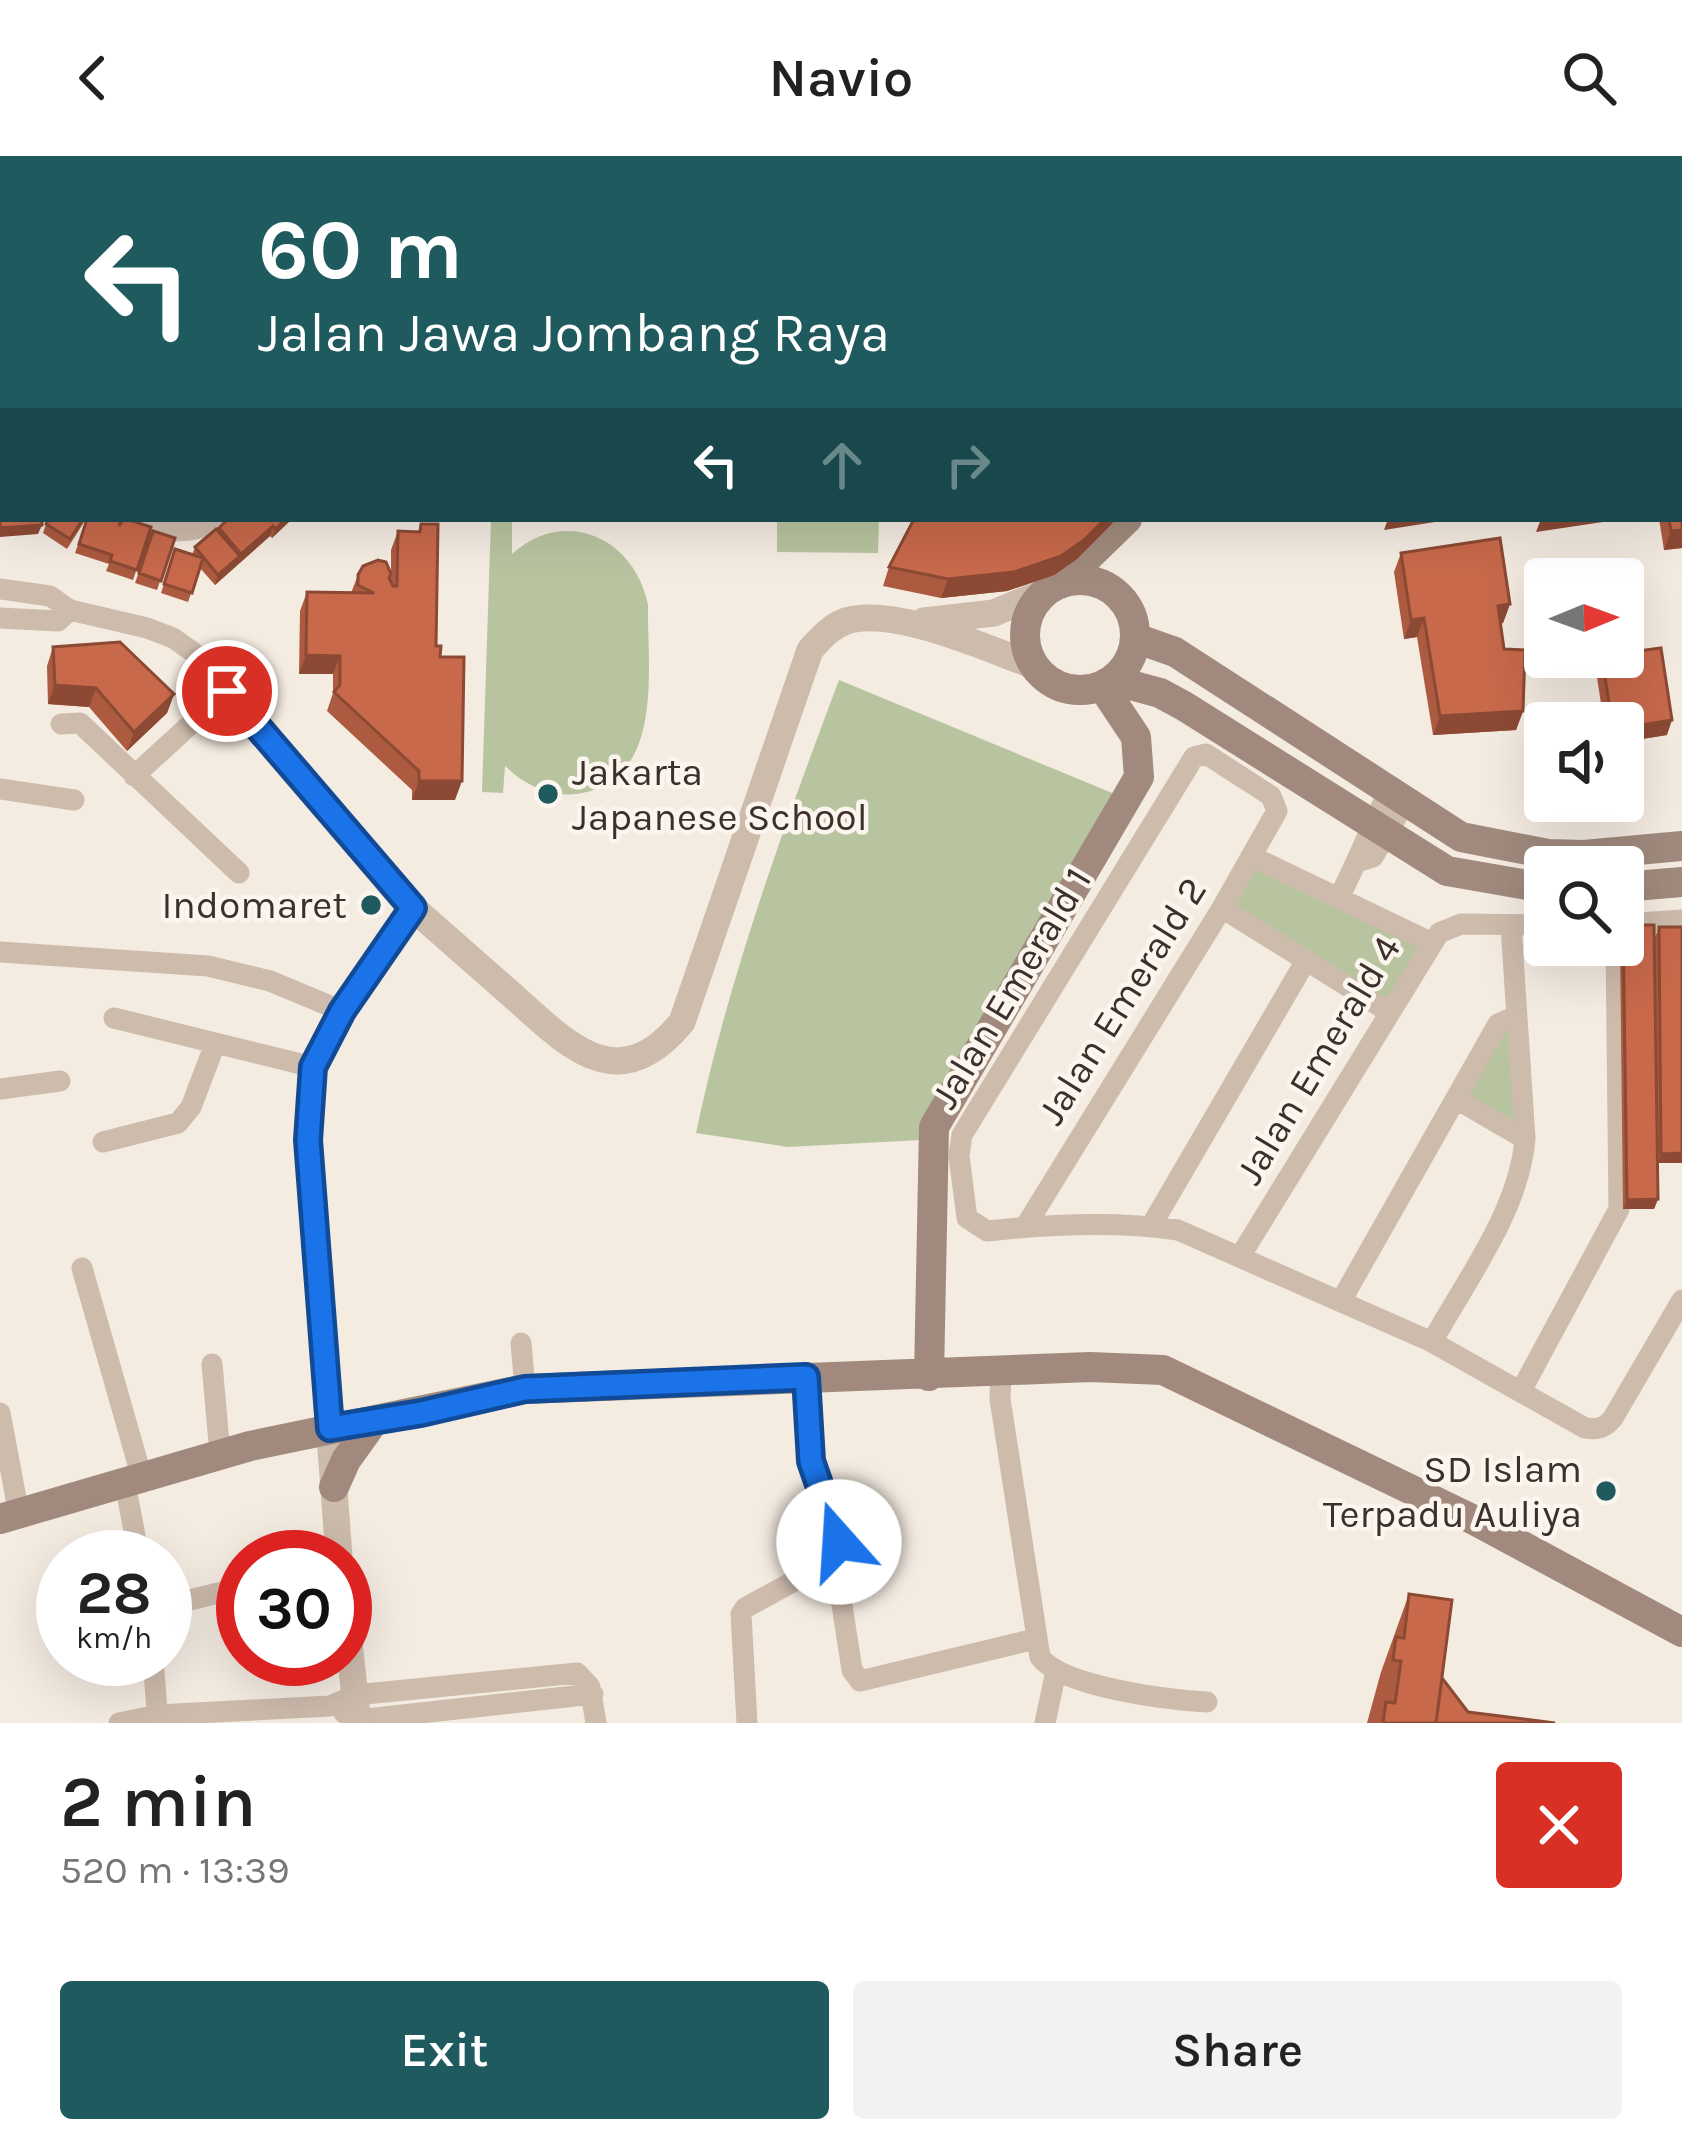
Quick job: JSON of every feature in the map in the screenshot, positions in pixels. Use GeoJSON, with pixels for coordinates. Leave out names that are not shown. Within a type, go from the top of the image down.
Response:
{"type":"FeatureCollection","features":[{"type":"Feature","properties":{"kind":"main road"},"geometry":{"type":"LineString","coordinates":[[1124,523],[1055,586],[1028,619],[1026,643],[1035,666],[1062,687],[1079,690],[1107,683],[1160,693],[1447,871],[1524,884]]}},
{"type":"Feature","properties":{"kind":"main road"},"geometry":{"type":"LineString","coordinates":[[1107,683],[1132,654],[1135,638],[1115,566],[1124,523]]}},
{"type":"Feature","properties":{"kind":"main road"},"geometry":{"type":"LineString","coordinates":[[1055,586],[1085,580],[1123,600]]}},
{"type":"Feature","properties":{"kind":"main road"},"geometry":{"type":"LineString","coordinates":[[1135,638],[1175,652],[1461,837],[1514,849],[1584,855],[1682,846]]}},
{"type":"Feature","properties":{"kind":"main road"},"geometry":{"type":"LineString","coordinates":[[1160,693],[1159,674],[1175,652]]}},
{"type":"Feature","properties":{"kind":"main road"},"geometry":{"type":"LineString","coordinates":[[929,1376],[934,1127],[1139,777],[1136,737],[1107,683]]}},
{"type":"Feature","properties":{"kind":"main road"},"geometry":{"type":"LineString","coordinates":[[1136,737],[1144,707],[1160,693]]}},
{"type":"Feature","properties":{"kind":"main road"},"geometry":{"type":"LineString","coordinates":[[1644,885],[1682,882]]}},
{"type":"Feature","properties":{"kind":"main road"},"geometry":{"type":"LineString","coordinates":[[10,1517],[220,1454],[525,1389],[1090,1367],[1162,1370],[1476,1521],[1682,1632]]}},
{"type":"Feature","properties":{"kind":"main road"},"geometry":{"type":"LineString","coordinates":[[334,1487],[346,1460],[374,1421]]}},
{"type":"Feature","properties":{"kind":"street"},"geometry":{"type":"LineString","coordinates":[[139,522],[190,531],[212,522]]}},
{"type":"Feature","properties":{"kind":"street"},"geometry":{"type":"LineString","coordinates":[[902,623],[994,613],[1055,586]]}},
{"type":"Feature","properties":{"kind":"street"},"geometry":{"type":"LineString","coordinates":[[0,589],[50,596],[70,610],[173,638],[193,652],[413,908],[571,1048],[606,1059],[649,1055],[682,1022],[810,650],[828,630],[842,622],[879,618],[1035,666]]}},
{"type":"Feature","properties":{"kind":"street"},"geometry":{"type":"LineString","coordinates":[[0,618],[58,621],[70,610]]}},
{"type":"Feature","properties":{"kind":"street"},"geometry":{"type":"LineString","coordinates":[[134,776],[227,691]]}},
{"type":"Feature","properties":{"kind":"street"},"geometry":{"type":"LineString","coordinates":[[61,724],[80,723],[238,873]]}},
{"type":"Feature","properties":{"kind":"street","name":"Jalan Emerald 1"},"geometry":{"type":"LineString","coordinates":[[1277,811],[1271,796],[1216,760],[1206,754],[1194,757],[962,1135],[959,1156],[967,1218],[987,1231],[1151,1226],[1178,1230],[1432,1342],[1585,1428],[1606,1427],[1613,1418],[1682,1300]]}},
{"type":"Feature","properties":{"kind":"street"},"geometry":{"type":"LineString","coordinates":[[0,789],[74,800]]}},
{"type":"Feature","properties":{"kind":"street"},"geometry":{"type":"LineString","coordinates":[[1339,897],[1360,861],[1373,857],[1379,829],[1397,797]]}},
{"type":"Feature","properties":{"kind":"street","name":"Jalan Emerald 2"},"geometry":{"type":"LineString","coordinates":[[1025,1227],[1277,811]]}},
{"type":"Feature","properties":{"kind":"street"},"geometry":{"type":"LineString","coordinates":[[1251,856],[1432,943]]}},
{"type":"Feature","properties":{"kind":"street"},"geometry":{"type":"LineString","coordinates":[[337,1530],[308,1140],[313,1067],[342,1011],[413,908]]}},
{"type":"Feature","properties":{"kind":"street"},"geometry":{"type":"LineString","coordinates":[[1222,908],[1389,1012]]}},
{"type":"Feature","properties":{"kind":"street"},"geometry":{"type":"LineString","coordinates":[[1644,923],[1682,920]]}},
{"type":"Feature","properties":{"kind":"street","name":"Jalan Emerald 4"},"geometry":{"type":"LineString","coordinates":[[1241,1256],[1432,943],[1448,927],[1461,924],[1524,926]]}},
{"type":"Feature","properties":{"kind":"street"},"geometry":{"type":"LineString","coordinates":[[1432,1342],[1522,1170],[1525,1139],[1511,926]]}},
{"type":"Feature","properties":{"kind":"street"},"geometry":{"type":"LineString","coordinates":[[0,952],[208,966],[271,981],[342,1011]]}},
{"type":"Feature","properties":{"kind":"street"},"geometry":{"type":"LineString","coordinates":[[1151,1226],[1305,962]]}},
{"type":"Feature","properties":{"kind":"street"},"geometry":{"type":"LineString","coordinates":[[1521,1391],[1618,1209],[1616,966]]}},
{"type":"Feature","properties":{"kind":"street"},"geometry":{"type":"LineString","coordinates":[[114,1018],[313,1067]]}},
{"type":"Feature","properties":{"kind":"street"},"geometry":{"type":"LineString","coordinates":[[1340,1301],[1498,1024],[1515,1021]]}},
{"type":"Feature","properties":{"kind":"street"},"geometry":{"type":"LineString","coordinates":[[103,1142],[178,1123],[191,1107],[215,1043]]}},
{"type":"Feature","properties":{"kind":"street"},"geometry":{"type":"LineString","coordinates":[[0,1089],[60,1081]]}},
{"type":"Feature","properties":{"kind":"street"},"geometry":{"type":"LineString","coordinates":[[1458,1100],[1525,1139]]}},
{"type":"Feature","properties":{"kind":"street"},"geometry":{"type":"LineString","coordinates":[[82,1268],[133,1481],[137,1530]]}},
{"type":"Feature","properties":{"kind":"street"},"geometry":{"type":"LineString","coordinates":[[521,1343],[525,1389]]}},
{"type":"Feature","properties":{"kind":"street"},"geometry":{"type":"LineString","coordinates":[[212,1364],[220,1454]]}},
{"type":"Feature","properties":{"kind":"street"},"geometry":{"type":"LineString","coordinates":[[1000,1372],[1000,1399],[1040,1657],[1057,1671],[1169,1712],[1207,1702]]}},
{"type":"Feature","properties":{"kind":"street"},"geometry":{"type":"LineString","coordinates":[[747,1723],[741,1614],[827,1562],[839,1542],[811,1461],[806,1377]]}},
{"type":"Feature","properties":{"kind":"street"},"geometry":{"type":"LineString","coordinates":[[0,1413],[10,1517]]}},
{"type":"Feature","properties":{"kind":"street"},"geometry":{"type":"LineString","coordinates":[[841,1592],[852,1670],[860,1681],[1035,1639]]}},
{"type":"Feature","properties":{"kind":"street"},"geometry":{"type":"LineString","coordinates":[[1045,1723],[1057,1671]]}},
{"type":"Feature","properties":{"kind":"street"},"geometry":{"type":"LineString","coordinates":[[119,1723],[350,1711],[577,1673],[586,1679],[592,1694],[596,1723]]}},
{"type":"Feature","properties":{"kind":"street"},"geometry":{"type":"LineString","coordinates":[[155,1686],[158,1719]]}},
{"type":"Feature","properties":{"kind":"green space"},"geometry":{"type":"Polygon","coordinates":[[[491,522],[512,522],[512,554],[554,532],[595,536],[629,562],[648,605],[649,687],[639,743],[627,766],[609,783],[582,793],[550,792],[522,780],[505,766],[503,793],[482,792],[491,522]]]}},
{"type":"Feature","properties":{"kind":"green space"},"geometry":{"type":"Polygon","coordinates":[[[777,522],[879,522],[878,553],[777,552],[777,522]]]}},
{"type":"Feature","properties":{"kind":"green space"},"geometry":{"type":"Polygon","coordinates":[[[839,680],[1117,795],[920,1140],[788,1147],[696,1133],[741,960],[839,680]]]}},
{"type":"Feature","properties":{"kind":"green space"},"geometry":{"type":"Polygon","coordinates":[[[1251,856],[1432,943],[1389,1012],[1222,908],[1251,856]]]}},
{"type":"Feature","properties":{"kind":"green space"},"geometry":{"type":"Polygon","coordinates":[[[1515,1021],[1525,1139],[1458,1100],[1498,1024],[1515,1021]]]}},
{"type":"Feature","properties":{"kind":"building"},"geometry":{"type":"Polygon","coordinates":[[[0,522],[42,522],[42,525],[0,528],[0,522]]]}},
{"type":"Feature","properties":{"kind":"building"},"geometry":{"type":"Polygon","coordinates":[[[47,522],[81,522],[70,539],[47,522]]]}},
{"type":"Feature","properties":{"kind":"building"},"geometry":{"type":"Polygon","coordinates":[[[86,522],[120,522],[119,526],[135,522],[151,527],[137,570],[79,544],[86,522]]]}},
{"type":"Feature","properties":{"kind":"building"},"geometry":{"type":"Polygon","coordinates":[[[225,522],[282,522],[241,554],[219,528],[225,522]]]}},
{"type":"Feature","properties":{"kind":"building"},"geometry":{"type":"Polygon","coordinates":[[[912,522],[1102,522],[1061,556],[1014,572],[948,579],[889,567],[912,522]]]}},
{"type":"Feature","properties":{"kind":"building"},"geometry":{"type":"Polygon","coordinates":[[[1670,522],[1682,522],[1682,530],[1671,531],[1670,522]]]}},
{"type":"Feature","properties":{"kind":"building"},"geometry":{"type":"Polygon","coordinates":[[[421,524],[438,524],[436,646],[441,646],[440,657],[464,657],[462,781],[419,781],[419,771],[334,692],[340,685],[340,656],[306,655],[307,592],[374,593],[358,585],[358,575],[363,566],[378,560],[386,562],[389,578],[397,586],[398,531],[420,532],[421,524]]]}},
{"type":"Feature","properties":{"kind":"building"},"geometry":{"type":"Polygon","coordinates":[[[216,529],[240,556],[218,575],[195,547],[216,529]]]}},
{"type":"Feature","properties":{"kind":"building"},"geometry":{"type":"Polygon","coordinates":[[[153,531],[175,538],[161,581],[139,573],[153,531]]]}},
{"type":"Feature","properties":{"kind":"building"},"geometry":{"type":"Polygon","coordinates":[[[1500,538],[1510,604],[1498,606],[1504,649],[1524,650],[1523,711],[1440,716],[1424,618],[1411,620],[1401,553],[1500,538]]]}},
{"type":"Feature","properties":{"kind":"building"},"geometry":{"type":"Polygon","coordinates":[[[175,549],[203,558],[192,593],[164,584],[175,549]]]}},
{"type":"Feature","properties":{"kind":"building"},"geometry":{"type":"Polygon","coordinates":[[[120,642],[174,694],[134,732],[96,688],[55,685],[53,647],[120,642]]]}},
{"type":"Feature","properties":{"kind":"building"},"geometry":{"type":"Polygon","coordinates":[[[1661,648],[1672,720],[1644,725],[1644,702],[1609,702],[1605,678],[1644,678],[1644,650],[1661,648]]]}},
{"type":"Feature","properties":{"kind":"building"},"geometry":{"type":"Polygon","coordinates":[[[1644,925],[1654,925],[1658,1199],[1627,1200],[1624,966],[1644,966],[1644,925]]]}},
{"type":"Feature","properties":{"kind":"building"},"geometry":{"type":"Polygon","coordinates":[[[1659,927],[1682,927],[1682,1153],[1661,1154],[1659,927]]]}},
{"type":"Feature","properties":{"kind":"building"},"geometry":{"type":"Polygon","coordinates":[[[1409,1594],[1452,1600],[1436,1723],[1383,1723],[1386,1702],[1395,1703],[1401,1661],[1393,1660],[1396,1637],[1404,1638],[1409,1594]]]}},
{"type":"Feature","properties":{"kind":"building"},"geometry":{"type":"Polygon","coordinates":[[[1442,1678],[1468,1712],[1555,1723],[1436,1723],[1442,1678]]]}},
{"type":"Feature","properties":{"kind":"place","name":"Jakarta Japanese School"},"geometry":{"type":"Point","coordinates":[548,794]}},
{"type":"Feature","properties":{"kind":"place","name":"Indomaret"},"geometry":{"type":"Point","coordinates":[371,905]}},
{"type":"Feature","properties":{"kind":"place","name":"SD Islam Terpadu Auliya"},"geometry":{"type":"Point","coordinates":[1606,1491]}},
{"type":"Feature","properties":{"kind":"route"},"geometry":{"type":"LineString","coordinates":[[227,691],[413,908],[342,1011],[313,1067],[308,1140],[330,1428],[525,1389],[806,1377],[809,1452],[839,1542]]}}]}
